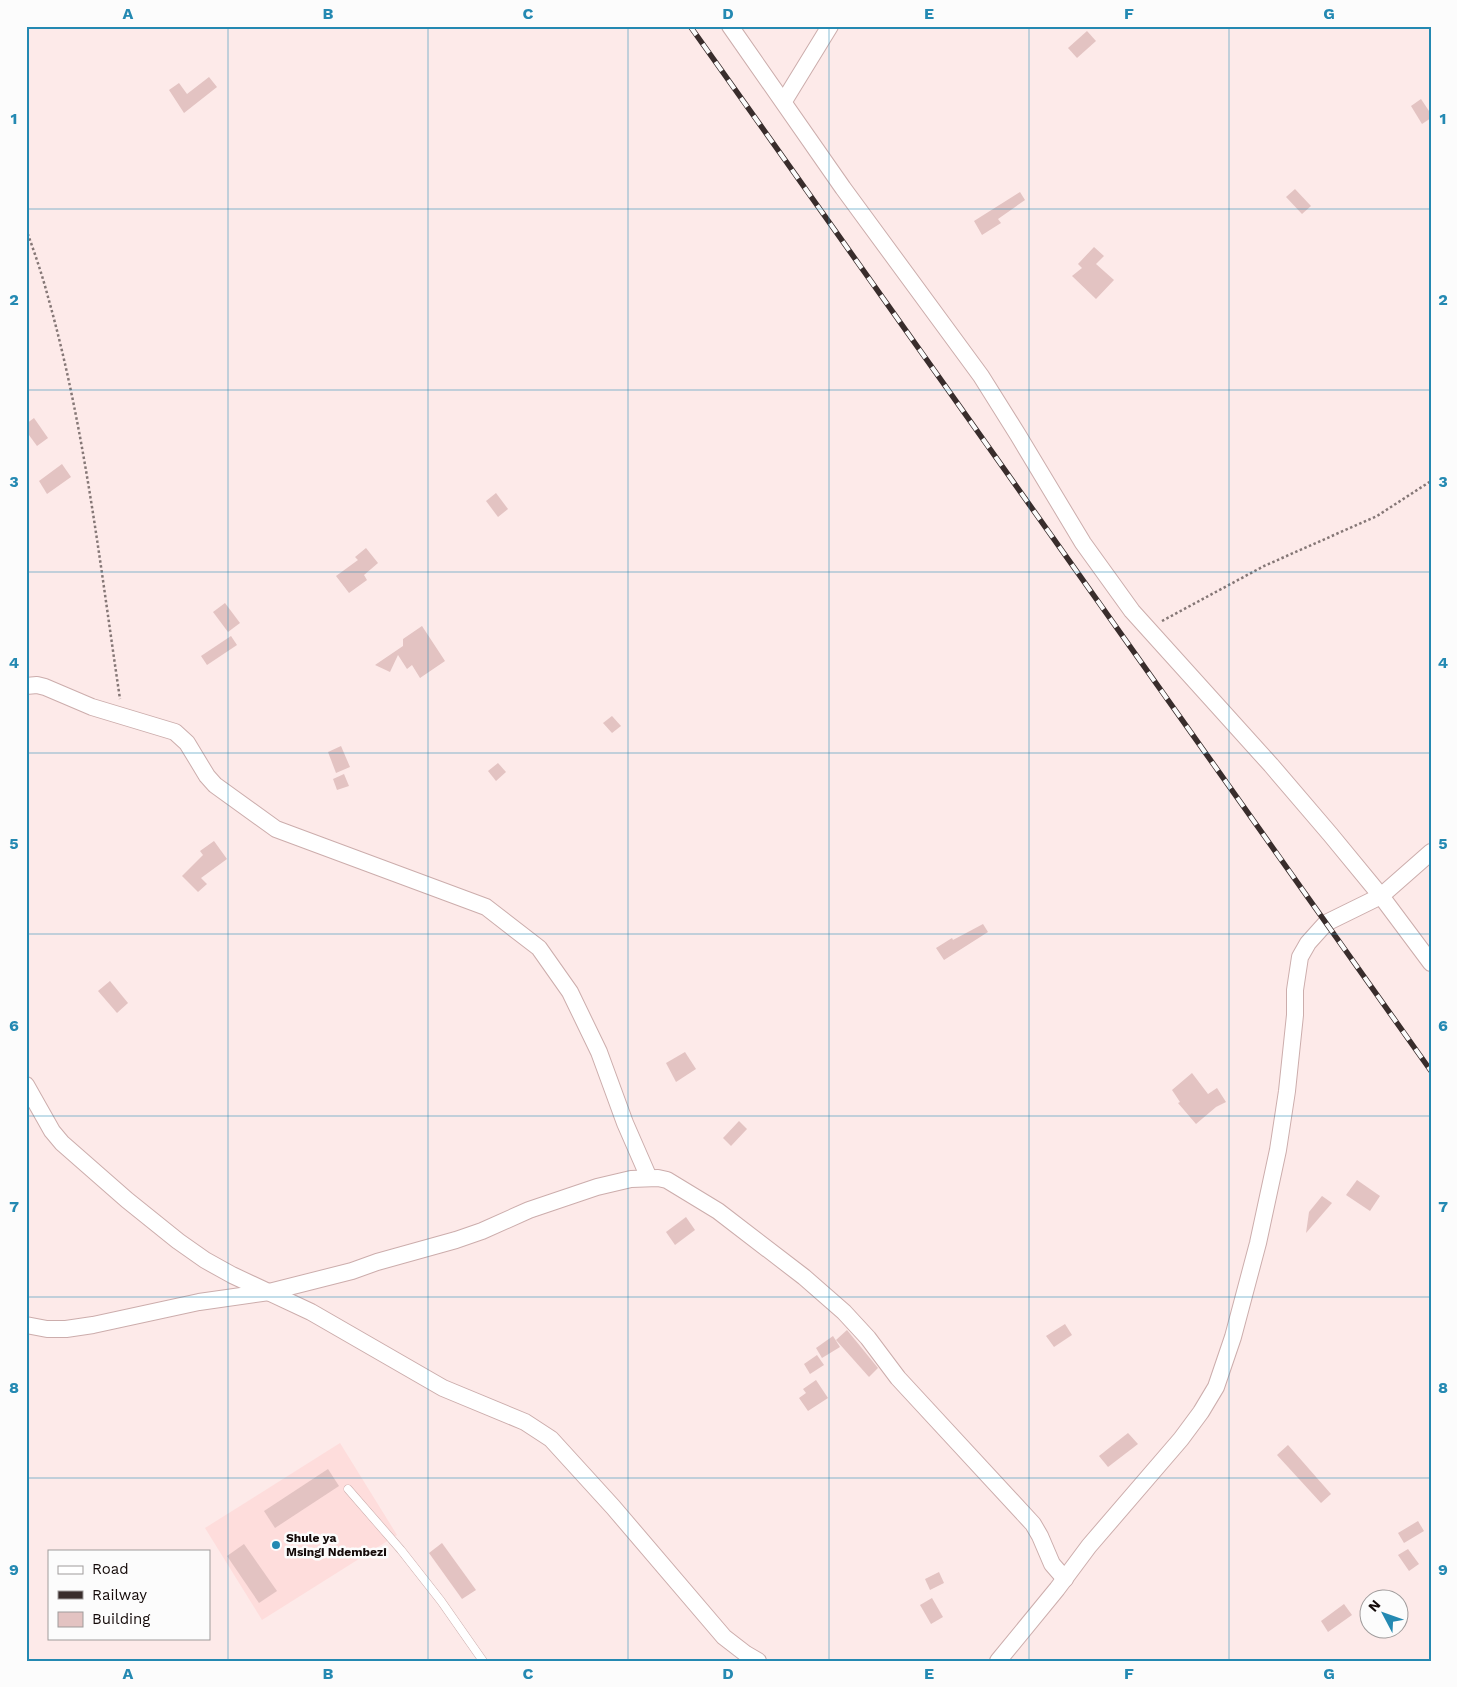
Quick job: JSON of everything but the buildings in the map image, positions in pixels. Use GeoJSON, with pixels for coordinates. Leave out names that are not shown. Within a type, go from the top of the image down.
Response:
{"type":"FeatureCollection","features":[{"type":"Feature","properties":{"kind":"street"},"geometry":{"type":"LineString","coordinates":[[730,26],[844,188],[981,376],[1082,543],[1132,611],[1271,765],[1381,896],[1431,963]]}},
{"type":"Feature","properties":{"kind":"street"},"geometry":{"type":"LineString","coordinates":[[784,101],[830,26]]}},
{"type":"Feature","properties":{"kind":"street"},"geometry":{"type":"LineString","coordinates":[[26,686],[36,685],[45,687],[92,707],[123,715],[180,736],[187,743],[207,776],[215,785],[276,829],[486,907],[539,948],[570,992],[599,1052],[625,1123],[648,1178]]}},
{"type":"Feature","properties":{"kind":"street"},"geometry":{"type":"LineString","coordinates":[[998,1661],[1065,1579],[1089,1546],[1181,1440],[1216,1387],[1233,1336],[1258,1243],[1278,1150],[1287,1091],[1295,1015],[1295,990],[1300,957],[1308,943],[1326,923],[1381,896],[1431,852]]}},
{"type":"Feature","properties":{"kind":"street"},"geometry":{"type":"LineString","coordinates":[[26,1085],[52,1131],[62,1143],[178,1241],[232,1275],[311,1312],[443,1388],[508,1414],[539,1430],[551,1439],[613,1507],[724,1638],[758,1661]]}},
{"type":"Feature","properties":{"kind":"street"},"geometry":{"type":"LineString","coordinates":[[26,1325],[66,1329],[199,1302],[269,1292],[352,1271],[376,1262],[456,1240],[482,1231],[529,1210],[597,1187],[631,1179],[667,1180],[677,1184],[718,1211],[804,1277],[844,1312],[868,1338],[898,1378],[1033,1524],[1052,1564],[1065,1579]]}},
{"type":"Feature","properties":{"kind":"lane"},"geometry":{"type":"LineString","coordinates":[[348,1489],[441,1601],[483,1661]]}},
{"type":"Feature","properties":{"kind":"path"},"geometry":{"type":"LineString","coordinates":[[26,229],[48,297],[68,381],[98,544],[123,715]]}},
{"type":"Feature","properties":{"kind":"path"},"geometry":{"type":"LineString","coordinates":[[1148,629],[1264,566],[1377,516],[1431,481]]}},
{"type":"Feature","properties":{"kind":"shaded area"},"geometry":{"type":"Polygon","coordinates":[[[340,1443],[397,1535],[262,1620],[205,1528],[340,1443]]]}},
{"type":"Feature","properties":{"kind":"railway"},"geometry":{"type":"LineString","coordinates":[[690,26],[1431,1071]]}},
{"type":"Feature","properties":{"kind":"place","name":"Shule ya Msingi Ndembezi"},"geometry":{"type":"Point","coordinates":[276,1545]}}]}
